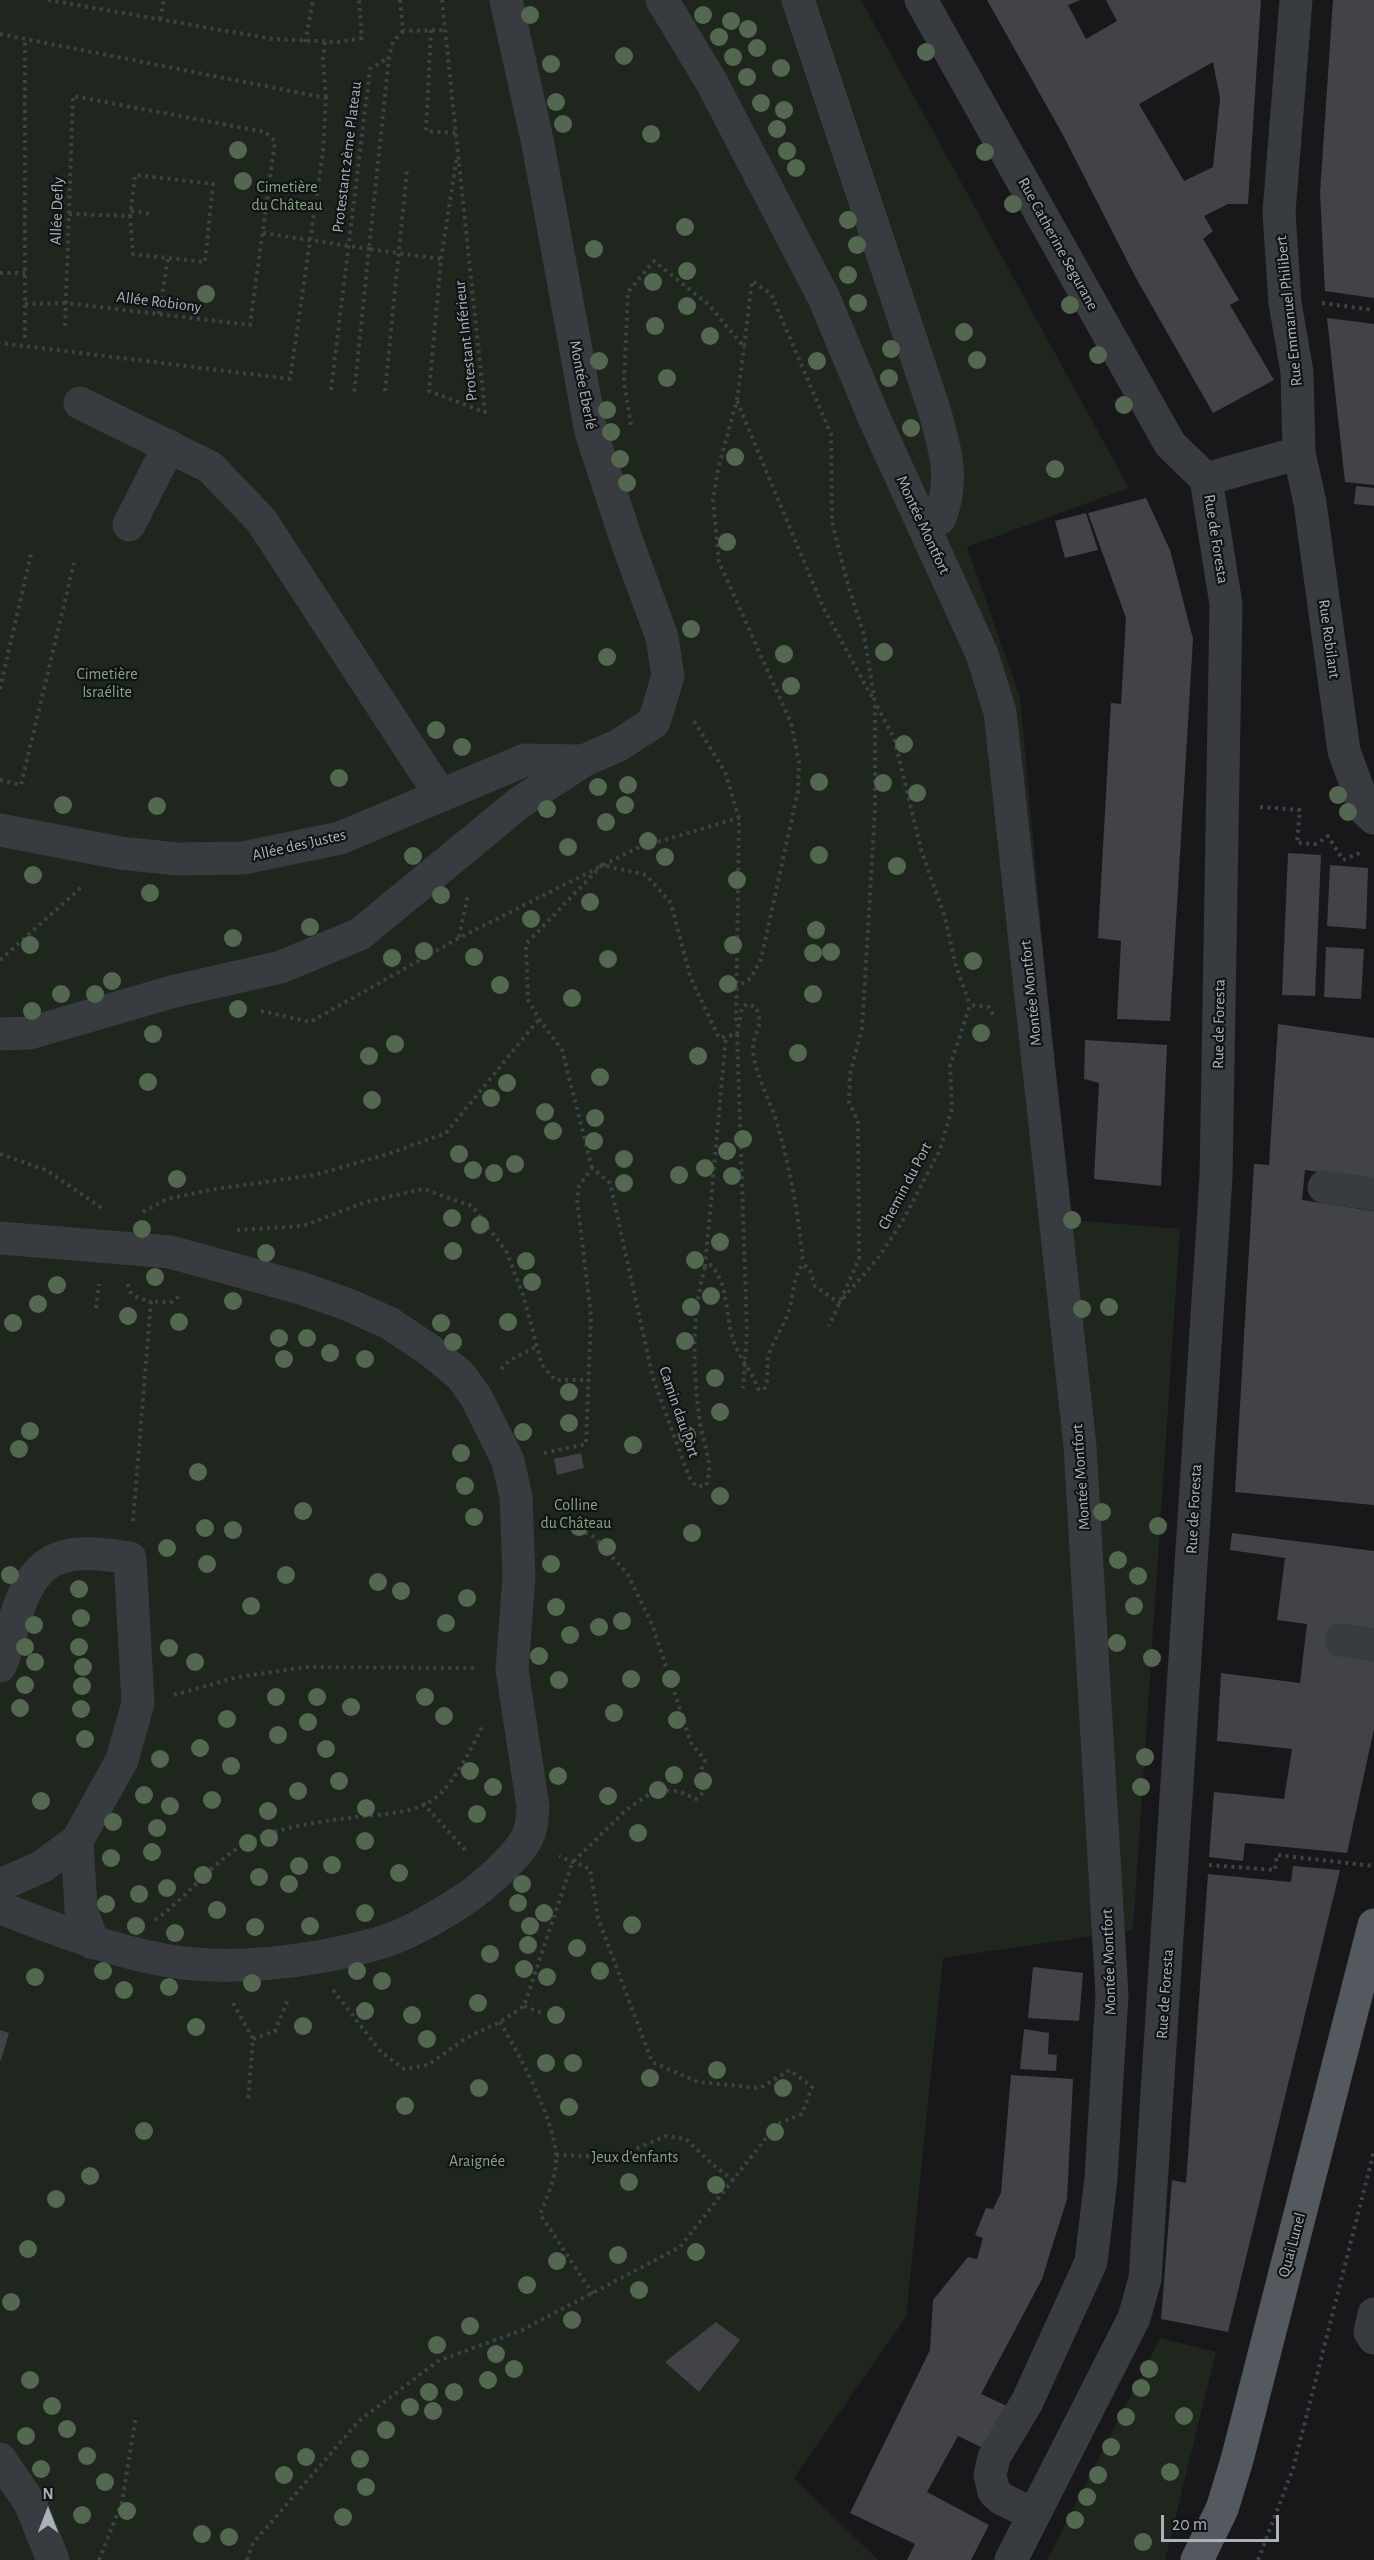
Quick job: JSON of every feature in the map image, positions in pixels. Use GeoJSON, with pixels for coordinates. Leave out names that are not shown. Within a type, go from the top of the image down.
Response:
{"type":"FeatureCollection","features":[{"type":"Feature","properties":{"kind":"main road","name":"Quai Lunel"},"geometry":{"type":"LineString","coordinates":[[1197,2560],[1222,2509],[1237,2460],[1374,1925]]}},
{"type":"Feature","properties":{"kind":"street","name":"Montée Eberlé"},"geometry":{"type":"LineString","coordinates":[[506,0],[538,144],[591,432],[627,542],[662,637],[668,676],[654,722],[619,745]]}},
{"type":"Feature","properties":{"kind":"street","name":"Montée Montfort"},"geometry":{"type":"LineString","coordinates":[[663,0],[712,83],[824,298],[875,420],[982,654],[1000,712],[1080,1446],[1112,1983],[1101,2178],[1091,2262],[1027,2402],[994,2457],[990,2475],[994,2492],[1002,2499],[1033,2514]]}},
{"type":"Feature","properties":{"kind":"street"},"geometry":{"type":"LineString","coordinates":[[798,0],[934,409],[950,466],[947,498],[940,518],[923,525]]}},
{"type":"Feature","properties":{"kind":"street","name":"Rue Catherine Segurane"},"geometry":{"type":"LineString","coordinates":[[921,0],[1170,444],[1206,479]]}},
{"type":"Feature","properties":{"kind":"street","name":"Rue Emmanuel Philibert"},"geometry":{"type":"LineString","coordinates":[[1296,0],[1279,212],[1286,303],[1297,372],[1299,453]]}},
{"type":"Feature","properties":{"kind":"street"},"geometry":{"type":"LineString","coordinates":[[80,403],[210,467],[261,520],[441,796]]}},
{"type":"Feature","properties":{"kind":"street"},"geometry":{"type":"LineString","coordinates":[[129,525],[169,446]]}},
{"type":"Feature","properties":{"kind":"street"},"geometry":{"type":"LineString","coordinates":[[1206,479],[1299,453]]}},
{"type":"Feature","properties":{"kind":"street","name":"Rue Robilant"},"geometry":{"type":"LineString","coordinates":[[1299,453],[1310,503],[1344,751],[1366,811],[1374,818]]}},
{"type":"Feature","properties":{"kind":"street","name":"Rue de Foresta"},"geometry":{"type":"LineString","coordinates":[[1011,2560],[1134,2319],[1145,2279],[1216,1177],[1226,604],[1206,479]]}},
{"type":"Feature","properties":{"kind":"street","name":"Allée des Justes"},"geometry":{"type":"LineString","coordinates":[[0,830],[120,853],[177,859],[243,858],[340,838],[525,760],[583,761],[619,745]]}},
{"type":"Feature","properties":{"kind":"street"},"geometry":{"type":"LineString","coordinates":[[0,1034],[30,1033],[175,991],[281,967],[360,934],[519,803],[583,761]]}},
{"type":"Feature","properties":{"kind":"street"},"geometry":{"type":"LineString","coordinates":[[1324,1187],[1374,1194]]}},
{"type":"Feature","properties":{"kind":"street"},"geometry":{"type":"LineString","coordinates":[[0,1238],[104,1245],[192,1257],[301,1288],[349,1305],[389,1323],[431,1351],[461,1376],[476,1398],[508,1461],[519,1521],[519,1577],[512,1669],[533,1807],[532,1824],[526,1839],[490,1879],[435,1919],[374,1945],[309,1958],[243,1965],[166,1961],[93,1943],[0,1908]]}},
{"type":"Feature","properties":{"kind":"street"},"geometry":{"type":"LineString","coordinates":[[0,1666],[25,1593],[43,1565],[62,1556],[82,1553],[130,1558],[138,1702],[122,1761],[77,1841],[41,1867],[0,1885]]}},
{"type":"Feature","properties":{"kind":"street"},"geometry":{"type":"LineString","coordinates":[[1341,1640],[1374,1645]]}},
{"type":"Feature","properties":{"kind":"street"},"geometry":{"type":"LineString","coordinates":[[77,1841],[81,1909],[93,1943]]}},
{"type":"Feature","properties":{"kind":"street"},"geometry":{"type":"LineString","coordinates":[[1374,2314],[1370,2332],[1374,2338]]}},
{"type":"Feature","properties":{"kind":"street"},"geometry":{"type":"LineString","coordinates":[[0,2459],[30,2503],[53,2560]]}},
{"type":"Feature","properties":{"kind":"path"},"geometry":{"type":"LineString","coordinates":[[48,0],[273,39],[305,42],[362,38],[359,0]]}},
{"type":"Feature","properties":{"kind":"path"},"geometry":{"type":"LineString","coordinates":[[160,19],[164,0]]}},
{"type":"Feature","properties":{"kind":"path"},"geometry":{"type":"LineString","coordinates":[[305,42],[313,0]]}},
{"type":"Feature","properties":{"kind":"path"},"geometry":{"type":"LineString","coordinates":[[400,0],[403,31]]}},
{"type":"Feature","properties":{"kind":"path","name":"Protestant Inférieur"},"geometry":{"type":"LineString","coordinates":[[442,0],[458,149],[485,412],[429,391],[441,259],[458,149]]}},
{"type":"Feature","properties":{"kind":"path"},"geometry":{"type":"LineString","coordinates":[[431,30],[426,131],[456,133]]}},
{"type":"Feature","properties":{"kind":"path"},"geometry":{"type":"LineString","coordinates":[[389,57],[393,42],[403,31],[445,30]]}},
{"type":"Feature","properties":{"kind":"path"},"geometry":{"type":"LineString","coordinates":[[0,34],[326,98]]}},
{"type":"Feature","properties":{"kind":"path"},"geometry":{"type":"LineString","coordinates":[[24,338],[26,39]]}},
{"type":"Feature","properties":{"kind":"path"},"geometry":{"type":"LineString","coordinates":[[0,343],[290,379],[323,152],[326,98],[323,59],[325,42]]}},
{"type":"Feature","properties":{"kind":"path","name":"Protestant 2ème Plateau"},"geometry":{"type":"LineString","coordinates":[[331,390],[370,69],[389,57]]}},
{"type":"Feature","properties":{"kind":"path","name":"Protestant 2ème Plateau"},"geometry":{"type":"LineString","coordinates":[[354,395],[389,57]]}},
{"type":"Feature","properties":{"kind":"path","name":"Allée Defly"},"geometry":{"type":"LineString","coordinates":[[65,326],[73,96],[265,132],[275,141],[262,233]]}},
{"type":"Feature","properties":{"kind":"path"},"geometry":{"type":"LineString","coordinates":[[385,392],[407,170]]}},
{"type":"Feature","properties":{"kind":"path"},"geometry":{"type":"LineString","coordinates":[[135,175],[213,184],[205,262],[168,258],[133,254],[130,214],[135,175]]}},
{"type":"Feature","properties":{"kind":"path"},"geometry":{"type":"LineString","coordinates":[[69,214],[153,214]]}},
{"type":"Feature","properties":{"kind":"path"},"geometry":{"type":"LineString","coordinates":[[262,233],[369,249]]}},
{"type":"Feature","properties":{"kind":"path","name":"Allée Robiony"},"geometry":{"type":"LineString","coordinates":[[24,304],[66,303],[250,325],[262,233]]}},
{"type":"Feature","properties":{"kind":"path","name":"Protestant Inférieur"},"geometry":{"type":"LineString","coordinates":[[369,249],[441,259]]}},
{"type":"Feature","properties":{"kind":"path"},"geometry":{"type":"LineString","coordinates":[[159,314],[168,258]]}},
{"type":"Feature","properties":{"kind":"path"},"geometry":{"type":"LineString","coordinates":[[633,437],[624,382],[628,292],[654,261],[708,304],[744,347]]}},
{"type":"Feature","properties":{"kind":"path"},"geometry":{"type":"LineString","coordinates":[[0,273],[25,273]]}},
{"type":"Feature","properties":{"kind":"path"},"geometry":{"type":"LineString","coordinates":[[735,988],[751,978],[761,959],[798,791],[799,762],[791,723],[719,562],[713,500],[718,469],[737,400],[752,281],[771,294],[831,434],[832,522],[864,635],[875,703],[875,810],[862,1028],[850,1074],[849,1102],[858,1121],[859,1259],[830,1326]]}},
{"type":"Feature","properties":{"kind":"path"},"geometry":{"type":"LineString","coordinates":[[1325,303],[1374,310]]}},
{"type":"Feature","properties":{"kind":"path"},"geometry":{"type":"LineString","coordinates":[[737,400],[823,607],[894,738],[922,853],[945,917],[955,963],[970,1005],[989,1007],[999,1025]]}},
{"type":"Feature","properties":{"kind":"path"},"geometry":{"type":"LineString","coordinates":[[0,689],[31,554]]}},
{"type":"Feature","properties":{"kind":"path"},"geometry":{"type":"LineString","coordinates":[[0,780],[21,785],[74,563]]}},
{"type":"Feature","properties":{"kind":"path"},"geometry":{"type":"LineString","coordinates":[[668,676],[725,772],[739,818],[735,988],[747,1332],[743,1388]]}},
{"type":"Feature","properties":{"kind":"path"},"geometry":{"type":"LineString","coordinates":[[1300,810],[1297,843],[1316,844],[1328,836],[1343,860]]}},
{"type":"Feature","properties":{"kind":"path"},"geometry":{"type":"LineString","coordinates":[[310,1022],[459,938],[637,848],[739,818]]}},
{"type":"Feature","properties":{"kind":"path"},"geometry":{"type":"LineString","coordinates":[[0,960],[120,853]]}},
{"type":"Feature","properties":{"kind":"path"},"geometry":{"type":"LineString","coordinates":[[602,865],[646,875],[671,903],[690,976],[718,1038],[737,1035]]}},
{"type":"Feature","properties":{"kind":"path"},"geometry":{"type":"LineString","coordinates":[[508,1461],[586,1444],[591,1315],[577,1198],[579,1186],[592,1168],[562,1050],[528,1000],[526,944],[602,865]]}},
{"type":"Feature","properties":{"kind":"path"},"geometry":{"type":"LineString","coordinates":[[726,1036],[705,1267],[711,1265],[722,1283],[735,1346],[754,1376],[758,1389],[764,1390],[769,1380],[768,1357],[788,1314],[795,1289],[795,1274],[803,1264],[800,1227],[789,1170],[776,1118],[762,1090],[753,1049],[761,1019],[756,1007],[747,1004],[742,1008],[737,1035]]}},
{"type":"Feature","properties":{"kind":"path","name":"Chemin du Port"},"geometry":{"type":"LineString","coordinates":[[840,1303],[878,1258],[902,1222],[940,1150],[952,1108],[950,1066],[970,1005]]}},
{"type":"Feature","properties":{"kind":"path"},"geometry":{"type":"LineString","coordinates":[[104,1245],[124,1222],[167,1199],[215,1189],[314,1175],[388,1154],[446,1133],[539,1019]]}},
{"type":"Feature","properties":{"kind":"path"},"geometry":{"type":"LineString","coordinates":[[0,1154],[46,1170],[102,1209],[104,1245]]}},
{"type":"Feature","properties":{"kind":"path","name":"Camin dau Pòrt"},"geometry":{"type":"LineString","coordinates":[[592,1168],[610,1183],[653,1378],[689,1477],[696,1486],[706,1486],[710,1472],[700,1425],[696,1371],[698,1312],[705,1267]]}},
{"type":"Feature","properties":{"kind":"path"},"geometry":{"type":"LineString","coordinates":[[133,1522],[151,1301],[170,1303],[178,1297],[192,1257],[205,1232],[303,1226],[366,1202],[423,1189],[472,1206],[506,1251],[523,1295],[542,1365],[555,1380],[589,1380]]}},
{"type":"Feature","properties":{"kind":"path"},"geometry":{"type":"LineString","coordinates":[[803,1264],[810,1270],[815,1286],[840,1303]]}},
{"type":"Feature","properties":{"kind":"path"},"geometry":{"type":"LineString","coordinates":[[254,2039],[274,2031],[309,1958],[381,2052],[404,2069],[428,2065],[466,2038],[500,2022],[525,2006],[572,1863],[625,1810],[654,1790],[678,1791],[696,1799],[705,1791],[698,1778],[705,1760],[691,1743],[652,1624],[627,1573],[592,1535],[552,1521],[519,1521]]}},
{"type":"Feature","properties":{"kind":"path"},"geometry":{"type":"LineString","coordinates":[[138,1702],[188,1693],[238,1677],[307,1667],[512,1669]]}},
{"type":"Feature","properties":{"kind":"path"},"geometry":{"type":"LineString","coordinates":[[147,1926],[179,1904],[215,1864],[260,1836],[308,1824],[408,1811],[438,1795],[464,1762],[485,1720]]}},
{"type":"Feature","properties":{"kind":"path"},"geometry":{"type":"LineString","coordinates":[[423,1803],[490,1879]]}},
{"type":"Feature","properties":{"kind":"path"},"geometry":{"type":"LineString","coordinates":[[246,2560],[254,2543],[359,2421],[438,2361],[522,2330],[680,2247],[777,2124],[802,2114],[812,2087],[790,2070],[760,2088],[698,2082],[652,2062],[598,1918],[590,1869],[572,1863],[526,1839]]}},
{"type":"Feature","properties":{"kind":"path"},"geometry":{"type":"LineString","coordinates":[[1208,1865],[1275,1870],[1277,1855],[1374,1866]]}},
{"type":"Feature","properties":{"kind":"path"},"geometry":{"type":"LineString","coordinates":[[221,1964],[220,1984],[246,2021],[254,2039],[248,2101]]}},
{"type":"Feature","properties":{"kind":"path"},"geometry":{"type":"LineString","coordinates":[[525,2006],[541,2013]]}},
{"type":"Feature","properties":{"kind":"path"},"geometry":{"type":"LineString","coordinates":[[500,2022],[515,2048],[553,2135],[556,2155],[555,2172],[540,2214],[593,2294]]}},
{"type":"Feature","properties":{"kind":"path"},"geometry":{"type":"LineString","coordinates":[[556,2155],[616,2157],[666,2136],[686,2139],[734,2181]]}},
{"type":"Feature","properties":{"kind":"path"},"geometry":{"type":"LineString","coordinates":[[1258,2560],[1293,2469],[1374,2151]]}},
{"type":"Feature","properties":{"kind":"path"},"geometry":{"type":"LineString","coordinates":[[99,2560],[122,2502],[136,2416]]}},
{"type":"Feature","properties":{"kind":"green space","name":"Colline du Château"},"geometry":{"type":"Polygon","coordinates":[[[0,0],[861,0],[1129,488],[967,547],[1020,697],[1050,1023],[1073,1220],[1180,1229],[1133,1930],[943,1958],[906,2317],[794,2478],[878,2560],[0,2560],[0,0]]]}},
{"type":"Feature","properties":{"kind":"green space"},"geometry":{"type":"Polygon","coordinates":[[[1160,2338],[1216,2352],[1165,2560],[1047,2560],[1160,2338]]]}},
{"type":"Feature","properties":{"kind":"building"},"geometry":{"type":"Polygon","coordinates":[[[987,0],[1080,0],[1068,5],[1086,39],[1117,21],[1106,0],[1261,0],[1248,204],[1228,204],[1204,216],[1213,231],[1203,239],[1239,300],[1230,305],[1274,380],[1213,413],[1136,278],[1063,135],[987,0]],[[1213,62],[1139,104],[1184,181],[1213,167],[1220,98],[1213,62]]]}},
{"type":"Feature","properties":{"kind":"building"},"geometry":{"type":"Polygon","coordinates":[[[1333,0],[1374,0],[1374,298],[1325,291],[1320,193],[1333,0]]]}},
{"type":"Feature","properties":{"kind":"building"},"geometry":{"type":"Polygon","coordinates":[[[1327,318],[1374,324],[1374,485],[1345,482],[1327,318]]]}},
{"type":"Feature","properties":{"kind":"building"},"geometry":{"type":"Polygon","coordinates":[[[1356,486],[1374,488],[1374,506],[1354,504],[1356,486]]]}},
{"type":"Feature","properties":{"kind":"building"},"geometry":{"type":"Polygon","coordinates":[[[1146,498],[1170,550],[1193,639],[1170,1021],[1117,1019],[1121,941],[1098,938],[1111,703],[1121,704],[1126,618],[1088,513],[1146,498]]]}},
{"type":"Feature","properties":{"kind":"building"},"geometry":{"type":"Polygon","coordinates":[[[1086,513],[1098,550],[1065,558],[1055,521],[1086,513]]]}},
{"type":"Feature","properties":{"kind":"building"},"geometry":{"type":"Polygon","coordinates":[[[1288,853],[1321,855],[1315,996],[1282,995],[1288,853]]]}},
{"type":"Feature","properties":{"kind":"building"},"geometry":{"type":"Polygon","coordinates":[[[1330,865],[1368,868],[1366,929],[1327,926],[1330,865]]]}},
{"type":"Feature","properties":{"kind":"building"},"geometry":{"type":"Polygon","coordinates":[[[1326,947],[1364,949],[1361,999],[1324,997],[1326,947]]]}},
{"type":"Feature","properties":{"kind":"building"},"geometry":{"type":"Polygon","coordinates":[[[1278,1024],[1374,1038],[1374,1180],[1305,1170],[1302,1200],[1374,1211],[1374,1505],[1235,1492],[1254,1164],[1269,1165],[1278,1024]]]}},
{"type":"Feature","properties":{"kind":"building"},"geometry":{"type":"Polygon","coordinates":[[[1085,1040],[1167,1045],[1161,1186],[1094,1179],[1099,1083],[1084,1079],[1085,1040]]]}},
{"type":"Feature","properties":{"kind":"building"},"geometry":{"type":"Polygon","coordinates":[[[581,1453],[584,1468],[557,1475],[554,1459],[581,1453]]]}},
{"type":"Feature","properties":{"kind":"building"},"geometry":{"type":"Polygon","coordinates":[[[1232,1533],[1374,1551],[1374,1729],[1347,1853],[1245,1843],[1243,1861],[1209,1857],[1214,1792],[1284,1799],[1292,1749],[1217,1741],[1221,1673],[1300,1683],[1307,1624],[1277,1620],[1285,1558],[1230,1550],[1232,1533]]]}},
{"type":"Feature","properties":{"kind":"building"},"geometry":{"type":"Polygon","coordinates":[[[1293,1866],[1340,1870],[1228,2332],[1161,2319],[1172,2180],[1186,2183],[1208,1874],[1291,1882],[1293,1866]]]}},
{"type":"Feature","properties":{"kind":"building"},"geometry":{"type":"Polygon","coordinates":[[[1033,1967],[1083,1973],[1079,2021],[1028,2018],[1033,1967]]]}},
{"type":"Feature","properties":{"kind":"building"},"geometry":{"type":"Polygon","coordinates":[[[1024,2029],[1049,2033],[1048,2054],[1057,2055],[1056,2071],[1020,2069],[1024,2029]]]}},
{"type":"Feature","properties":{"kind":"building"},"geometry":{"type":"Polygon","coordinates":[[[0,2030],[9,2033],[1,2060],[0,2060],[0,2030]]]}},
{"type":"Feature","properties":{"kind":"building"},"geometry":{"type":"Polygon","coordinates":[[[1011,2075],[1073,2079],[1067,2199],[1042,2279],[981,2394],[1007,2406],[985,2449],[958,2436],[927,2492],[989,2525],[971,2560],[907,2560],[915,2544],[850,2513],[930,2350],[933,2300],[968,2257],[977,2259],[983,2238],[975,2235],[986,2208],[993,2209],[1001,2193],[1011,2075]]]}},
{"type":"Feature","properties":{"kind":"building"},"geometry":{"type":"Polygon","coordinates":[[[716,2322],[740,2340],[699,2392],[665,2362],[716,2322]]]}},
{"type":"Feature","properties":{"kind":"park label","name":"Cimetière du Château"},"geometry":{"type":"Point","coordinates":[287,196]}},
{"type":"Feature","properties":{"kind":"park label","name":"Cimetière Israélite"},"geometry":{"type":"Point","coordinates":[107,683]}},
{"type":"Feature","properties":{"kind":"park label","name":"Jeux d'enfants"},"geometry":{"type":"Point","coordinates":[635,2157]}},
{"type":"Feature","properties":{"kind":"park label","name":"Araignée"},"geometry":{"type":"Point","coordinates":[477,2161]}}]}
